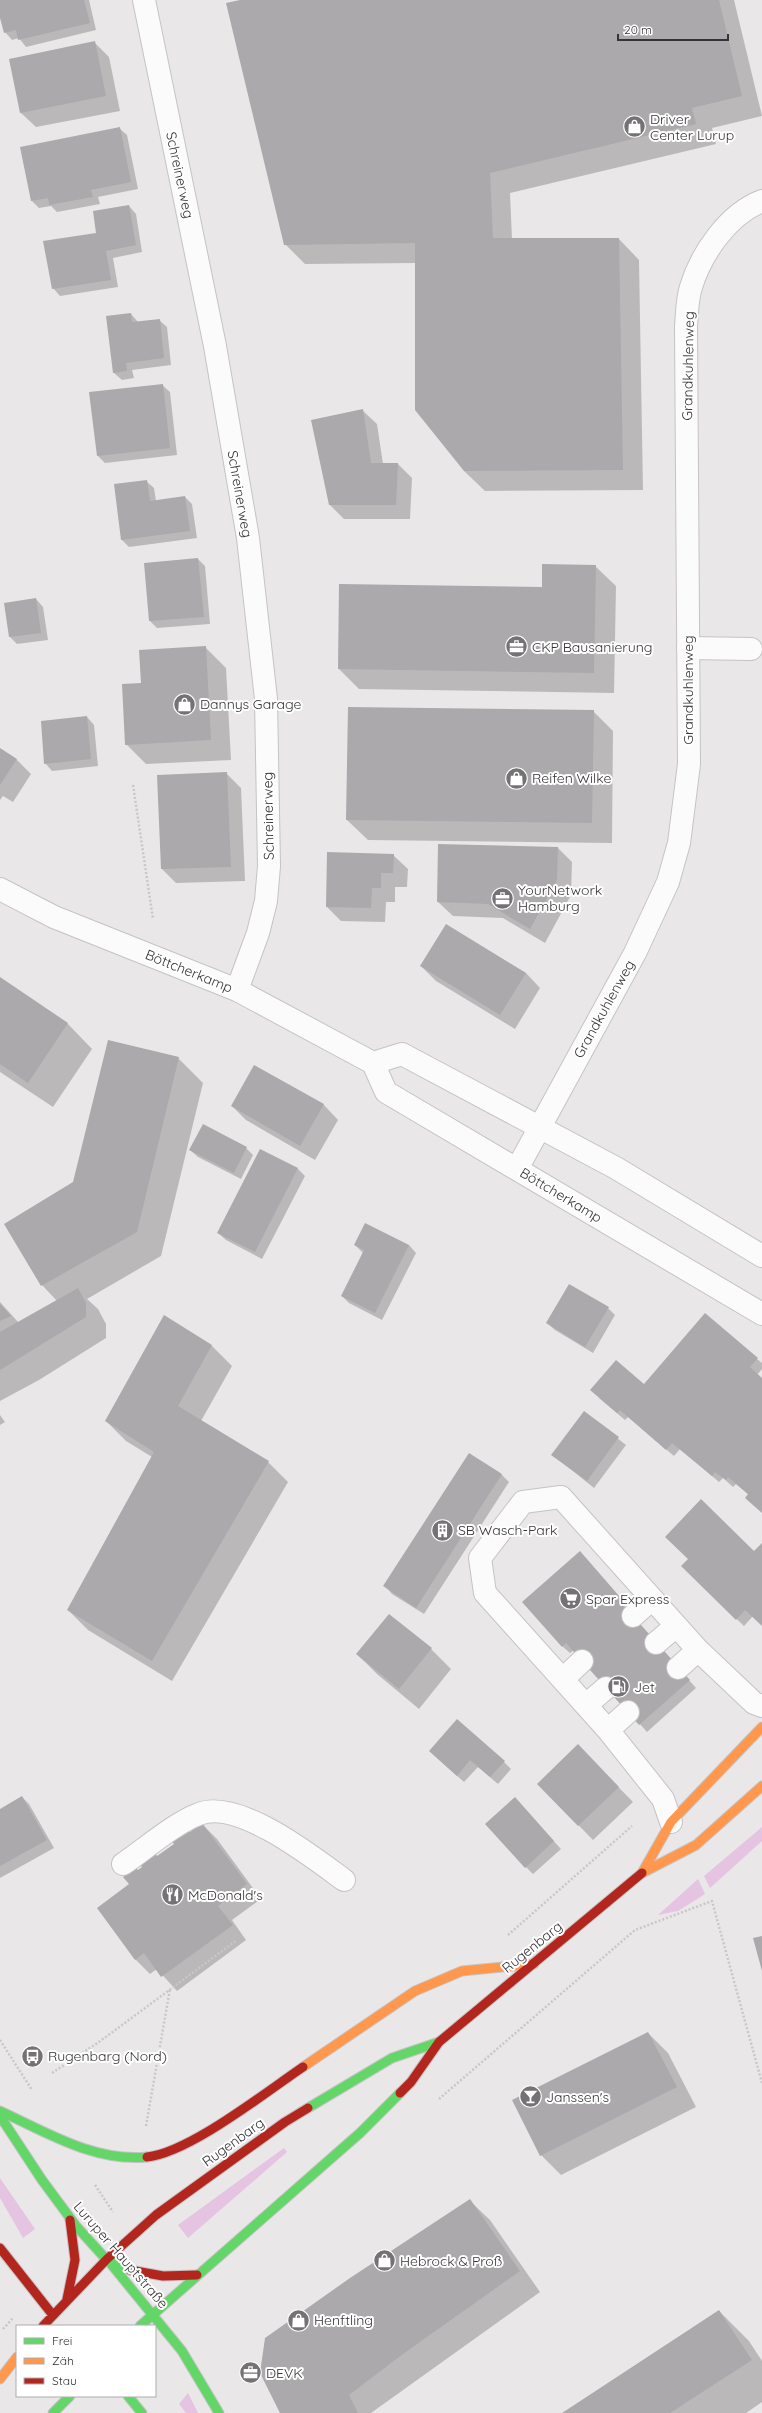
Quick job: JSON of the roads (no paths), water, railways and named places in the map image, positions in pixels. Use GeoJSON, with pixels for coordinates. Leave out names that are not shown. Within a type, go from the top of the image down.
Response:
{"type":"FeatureCollection","features":[{"type":"Feature","properties":{"kind":"main road","name":"Rugenbarg"},"geometry":{"type":"LineString","coordinates":[[642,1873],[671,1822],[762,1727]]}},
{"type":"Feature","properties":{"kind":"main road","name":"Rugenbarg"},"geometry":{"type":"LineString","coordinates":[[141,2325],[154,2312],[360,2133],[411,2082],[439,2042],[642,1873],[696,1845],[762,1786]]}},
{"type":"Feature","properties":{"kind":"main road"},"geometry":{"type":"LineString","coordinates":[[0,2110],[90,2151],[111,2156],[149,2157],[177,2148],[203,2135],[415,1992],[462,1971],[534,1964]]}},
{"type":"Feature","properties":{"kind":"main road","name":"Rugenbarg"},"geometry":{"type":"LineString","coordinates":[[44,2325],[55,2317],[67,2299],[107,2259],[166,2207],[285,2122],[392,2058],[439,2042]]}},
{"type":"Feature","properties":{"kind":"main road","name":"Luruper Hauptstraße"},"geometry":{"type":"LineString","coordinates":[[0,2116],[70,2220],[154,2312],[195,2369],[219,2413]]}},
{"type":"Feature","properties":{"kind":"main road"},"geometry":{"type":"LineString","coordinates":[[67,2299],[74,2280],[76,2259],[75,2240],[70,2220]]}},
{"type":"Feature","properties":{"kind":"main road"},"geometry":{"type":"LineString","coordinates":[[0,2248],[10,2263],[55,2317]]}},
{"type":"Feature","properties":{"kind":"main road"},"geometry":{"type":"LineString","coordinates":[[107,2259],[128,2269],[151,2276],[174,2278],[197,2275]]}},
{"type":"Feature","properties":{"kind":"main road"},"geometry":{"type":"LineString","coordinates":[[0,2378],[16,2359]]}},
{"type":"Feature","properties":{"kind":"main road"},"geometry":{"type":"LineString","coordinates":[[53,2413],[69,2397]]}},
{"type":"Feature","properties":{"kind":"main road"},"geometry":{"type":"LineString","coordinates":[[130,2398],[142,2413]]}},
{"type":"Feature","properties":{"kind":"street","name":"Schreinerweg"},"geometry":{"type":"LineString","coordinates":[[144,0],[215,346],[248,538],[266,699],[269,866],[266,894],[258,933],[237,990]]}},
{"type":"Feature","properties":{"kind":"street","name":"Grandkuhlenweg"},"geometry":{"type":"LineString","coordinates":[[517,1168],[635,953],[668,882],[679,843],[686,802],[689,764],[686,327],[691,288],[705,252],[727,225],[762,201]]}},
{"type":"Feature","properties":{"kind":"street"},"geometry":{"type":"LineString","coordinates":[[688,648],[751,648]]}},
{"type":"Feature","properties":{"kind":"street","name":"Böttcherkamp"},"geometry":{"type":"LineString","coordinates":[[0,888],[54,916],[237,990],[373,1063],[386,1092],[762,1314]]}},
{"type":"Feature","properties":{"kind":"street"},"geometry":{"type":"LineString","coordinates":[[373,1063],[402,1054],[616,1168],[762,1256]]}},
{"type":"Feature","properties":{"kind":"street"},"geometry":{"type":"LineString","coordinates":[[671,1822],[663,1799],[608,1730],[485,1593],[480,1558],[523,1502],[561,1497],[698,1650],[754,1704],[762,1706]]}},
{"type":"Feature","properties":{"kind":"street"},"geometry":{"type":"LineString","coordinates":[[633,1616],[652,1599]]}},
{"type":"Feature","properties":{"kind":"street"},"geometry":{"type":"LineString","coordinates":[[656,1643],[676,1626]]}},
{"type":"Feature","properties":{"kind":"street"},"geometry":{"type":"LineString","coordinates":[[678,1668],[698,1650]]}},
{"type":"Feature","properties":{"kind":"street"},"geometry":{"type":"LineString","coordinates":[[562,1679],[582,1661]]}},
{"type":"Feature","properties":{"kind":"street"},"geometry":{"type":"LineString","coordinates":[[586,1705],[606,1688]]}},
{"type":"Feature","properties":{"kind":"street"},"geometry":{"type":"LineString","coordinates":[[608,1730],[628,1712]]}},
{"type":"Feature","properties":{"kind":"street"},"geometry":{"type":"LineString","coordinates":[[123,1864],[200,1813],[218,1813],[234,1815],[270,1829],[344,1880]]}},
{"type":"Feature","properties":{"kind":"place","name":"Driver Center Lurup"},"geometry":{"type":"Point","coordinates":[635,127]}},
{"type":"Feature","properties":{"kind":"place","name":"CKP Bausanierung"},"geometry":{"type":"Point","coordinates":[517,647]}},
{"type":"Feature","properties":{"kind":"place","name":"Dannys Garage"},"geometry":{"type":"Point","coordinates":[184,704]}},
{"type":"Feature","properties":{"kind":"place","name":"Reifen Wilke"},"geometry":{"type":"Point","coordinates":[516,778]}},
{"type":"Feature","properties":{"kind":"place","name":"YourNetwork Hamburg"},"geometry":{"type":"Point","coordinates":[502,898]}},
{"type":"Feature","properties":{"kind":"place","name":"SB Wasch-Park"},"geometry":{"type":"Point","coordinates":[443,1530]}},
{"type":"Feature","properties":{"kind":"place","name":"Spar Express"},"geometry":{"type":"Point","coordinates":[571,1599]}},
{"type":"Feature","properties":{"kind":"place","name":"Jet"},"geometry":{"type":"Point","coordinates":[619,1687]}},
{"type":"Feature","properties":{"kind":"place","name":"McDonald's"},"geometry":{"type":"Point","coordinates":[173,1895]}},
{"type":"Feature","properties":{"kind":"place","name":"Rugenbarg (Nord)"},"geometry":{"type":"Point","coordinates":[32,2056]}},
{"type":"Feature","properties":{"kind":"place","name":"Janssen's"},"geometry":{"type":"Point","coordinates":[530,2097]}},
{"type":"Feature","properties":{"kind":"place","name":"Hebrock & Proß"},"geometry":{"type":"Point","coordinates":[384,2261]}},
{"type":"Feature","properties":{"kind":"place","name":"Henftling"},"geometry":{"type":"Point","coordinates":[299,2320]}},
{"type":"Feature","properties":{"kind":"place","name":"DEVK"},"geometry":{"type":"Point","coordinates":[251,2373]}}]}
